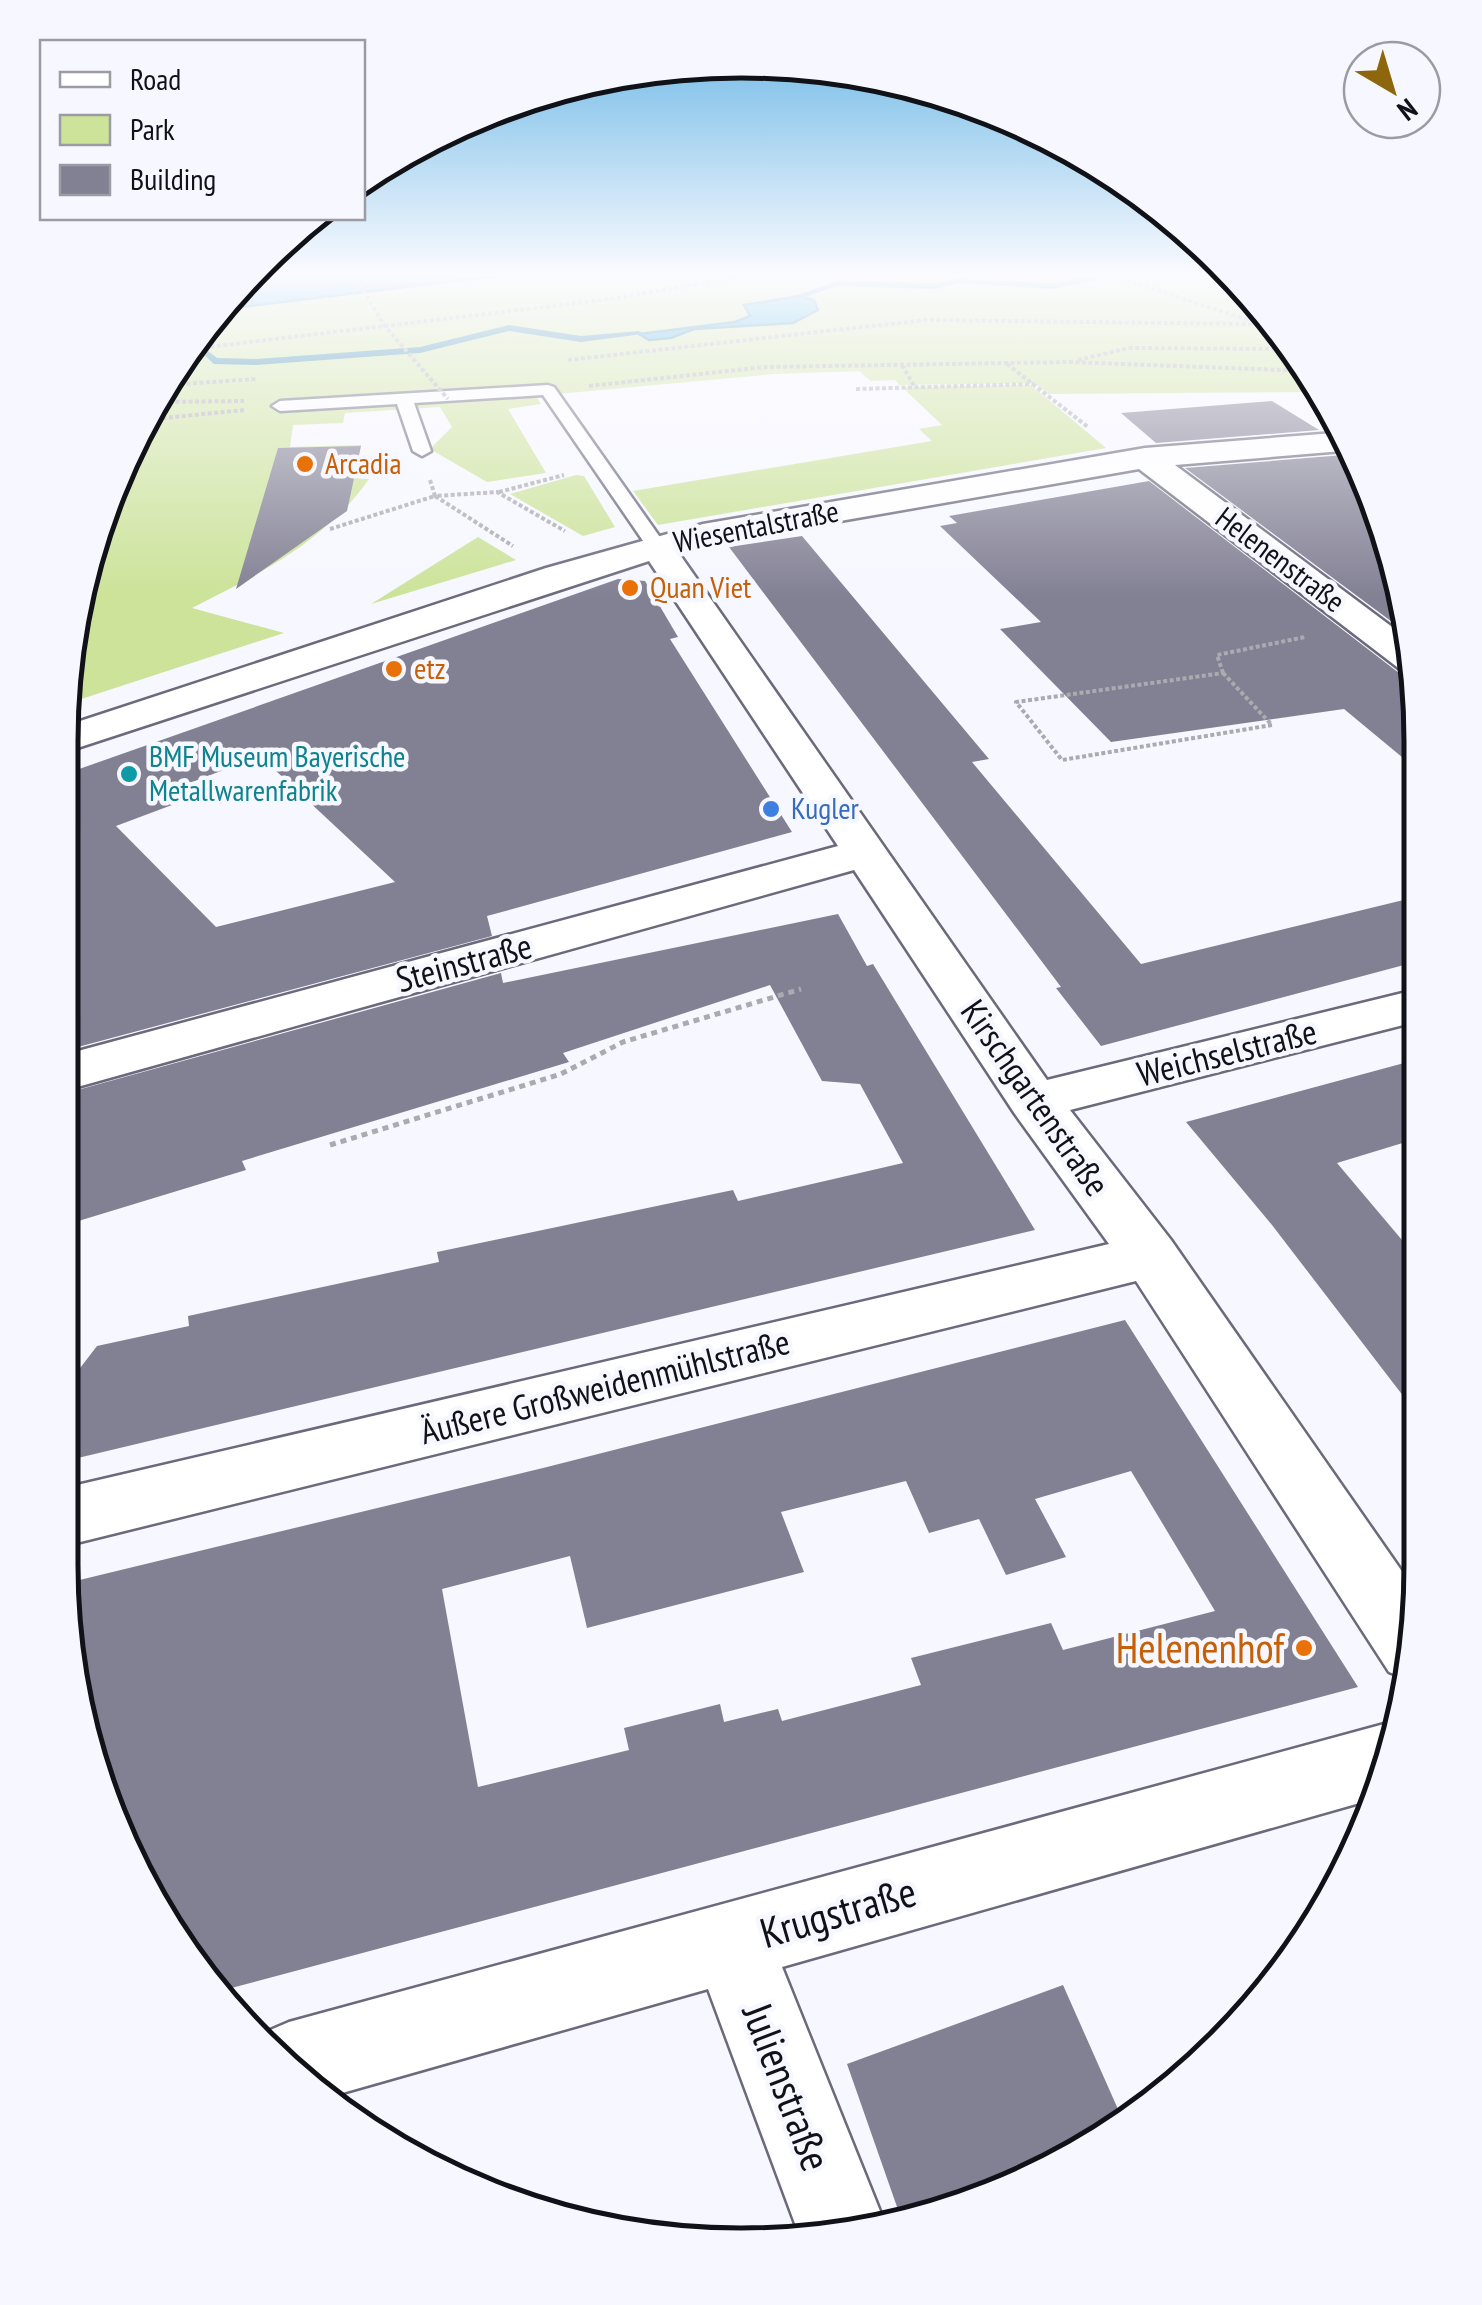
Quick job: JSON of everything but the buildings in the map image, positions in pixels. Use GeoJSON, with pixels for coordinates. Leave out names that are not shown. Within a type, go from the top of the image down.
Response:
{"type":"FeatureCollection","features":[{"type":"Feature","properties":{"kind":"street","name":"Wiesentalstraße"},"geometry":{"type":"LineString","coordinates":[[78,736],[702,534],[1144,458],[1333,443]]}},
{"type":"Feature","properties":{"kind":"street","name":"Helenenstraße"},"geometry":{"type":"LineString","coordinates":[[1144,458],[1398,649]]}},
{"type":"Feature","properties":{"kind":"street","name":"Kirschgartenstraße"},"geometry":{"type":"LineString","coordinates":[[657,547],[1034,1101],[1150,1256],[1401,1629]]}},
{"type":"Feature","properties":{"kind":"street","name":"Steinstraße"},"geometry":{"type":"LineString","coordinates":[[78,1069],[865,853]]}},
{"type":"Feature","properties":{"kind":"street","name":"Weichselstraße"},"geometry":{"type":"LineString","coordinates":[[1034,1101],[1404,1009]]}},
{"type":"Feature","properties":{"kind":"street","name":"Äußere Großweidenmühlstraße"},"geometry":{"type":"LineString","coordinates":[[78,1514],[1150,1256]]}},
{"type":"Feature","properties":{"kind":"street","name":"Krugstraße"},"geometry":{"type":"LineString","coordinates":[[301,2061],[1374,1762]]}},
{"type":"Feature","properties":{"kind":"street","name":"Julienstraße"},"geometry":{"type":"LineString","coordinates":[[731,1942],[838,2220]]}},
{"type":"Feature","properties":{"kind":"lane"},"geometry":{"type":"LineString","coordinates":[[280,406],[405,402],[548,390],[657,547]]}},
{"type":"Feature","properties":{"kind":"lane"},"geometry":{"type":"LineString","coordinates":[[405,402],[422,452]]}},
{"type":"Feature","properties":{"kind":"path"},"geometry":{"type":"LineString","coordinates":[[182,384],[219,382]]}},
{"type":"Feature","properties":{"kind":"path"},"geometry":{"type":"LineString","coordinates":[[433,382],[448,399]]}},
{"type":"Feature","properties":{"kind":"path"},"geometry":{"type":"LineString","coordinates":[[548,390],[628,382]]}},
{"type":"Feature","properties":{"kind":"path"},"geometry":{"type":"LineString","coordinates":[[911,382],[914,386]]}},
{"type":"Feature","properties":{"kind":"path"},"geometry":{"type":"LineString","coordinates":[[1030,382],[1108,442],[1144,458]]}},
{"type":"Feature","properties":{"kind":"path"},"geometry":{"type":"LineString","coordinates":[[856,389],[1033,384]]}},
{"type":"Feature","properties":{"kind":"path"},"geometry":{"type":"LineString","coordinates":[[171,402],[238,400],[280,406]]}},
{"type":"Feature","properties":{"kind":"path"},"geometry":{"type":"LineString","coordinates":[[161,418],[280,406]]}},
{"type":"Feature","properties":{"kind":"path"},"geometry":{"type":"LineString","coordinates":[[330,528],[435,496],[498,492],[601,468]]}},
{"type":"Feature","properties":{"kind":"path"},"geometry":{"type":"LineString","coordinates":[[498,492],[538,516]]}},
{"type":"Feature","properties":{"kind":"path"},"geometry":{"type":"LineString","coordinates":[[435,496],[491,532]]}},
{"type":"Feature","properties":{"kind":"path"},"geometry":{"type":"LineString","coordinates":[[1223,673],[1016,702],[1062,760],[1272,726],[1223,673],[1217,656],[1365,624]]}},
{"type":"Feature","properties":{"kind":"path"},"geometry":{"type":"LineString","coordinates":[[330,1145],[561,1074],[623,1042],[801,989]]}},
{"type":"Feature","properties":{"kind":"green space"},"geometry":{"type":"Polygon","coordinates":[[[183,382],[692,382],[536,396],[541,404],[508,409],[546,473],[487,482],[430,449],[452,427],[440,407],[345,413],[343,423],[293,425],[290,447],[361,445],[354,478],[369,479],[352,501],[312,538],[266,569],[192,608],[284,633],[79,700],[90,612],[113,528],[146,448],[183,382]]]}},
{"type":"Feature","properties":{"kind":"green space"},"geometry":{"type":"Polygon","coordinates":[[[896,382],[1299,382],[1305,392],[1048,394],[1035,383],[899,385],[896,382]]]}},
{"type":"Feature","properties":{"kind":"green space"},"geometry":{"type":"Polygon","coordinates":[[[1031,385],[1106,448],[658,525],[633,491],[932,441],[919,429],[942,425],[902,387],[1031,385]]]}},
{"type":"Feature","properties":{"kind":"green space"},"geometry":{"type":"Polygon","coordinates":[[[584,476],[615,527],[583,536],[510,494],[584,476]]]}},
{"type":"Feature","properties":{"kind":"green space"},"geometry":{"type":"Polygon","coordinates":[[[478,537],[516,560],[371,604],[478,537]]]}},
{"type":"Feature","properties":{"kind":"place","name":"Arcadia"},"geometry":{"type":"Point","coordinates":[305,464]}},
{"type":"Feature","properties":{"kind":"place","name":"Quan Viet"},"geometry":{"type":"Point","coordinates":[630,588]}},
{"type":"Feature","properties":{"kind":"place","name":"etz"},"geometry":{"type":"Point","coordinates":[394,669]}},
{"type":"Feature","properties":{"kind":"place","name":"BMF Museum Bayerische Metallwarenfabrik"},"geometry":{"type":"Point","coordinates":[129,774]}},
{"type":"Feature","properties":{"kind":"place","name":"Kugler"},"geometry":{"type":"Point","coordinates":[771,809]}},
{"type":"Feature","properties":{"kind":"place","name":"Helenenhof"},"geometry":{"type":"Point","coordinates":[1304,1648]}}]}
